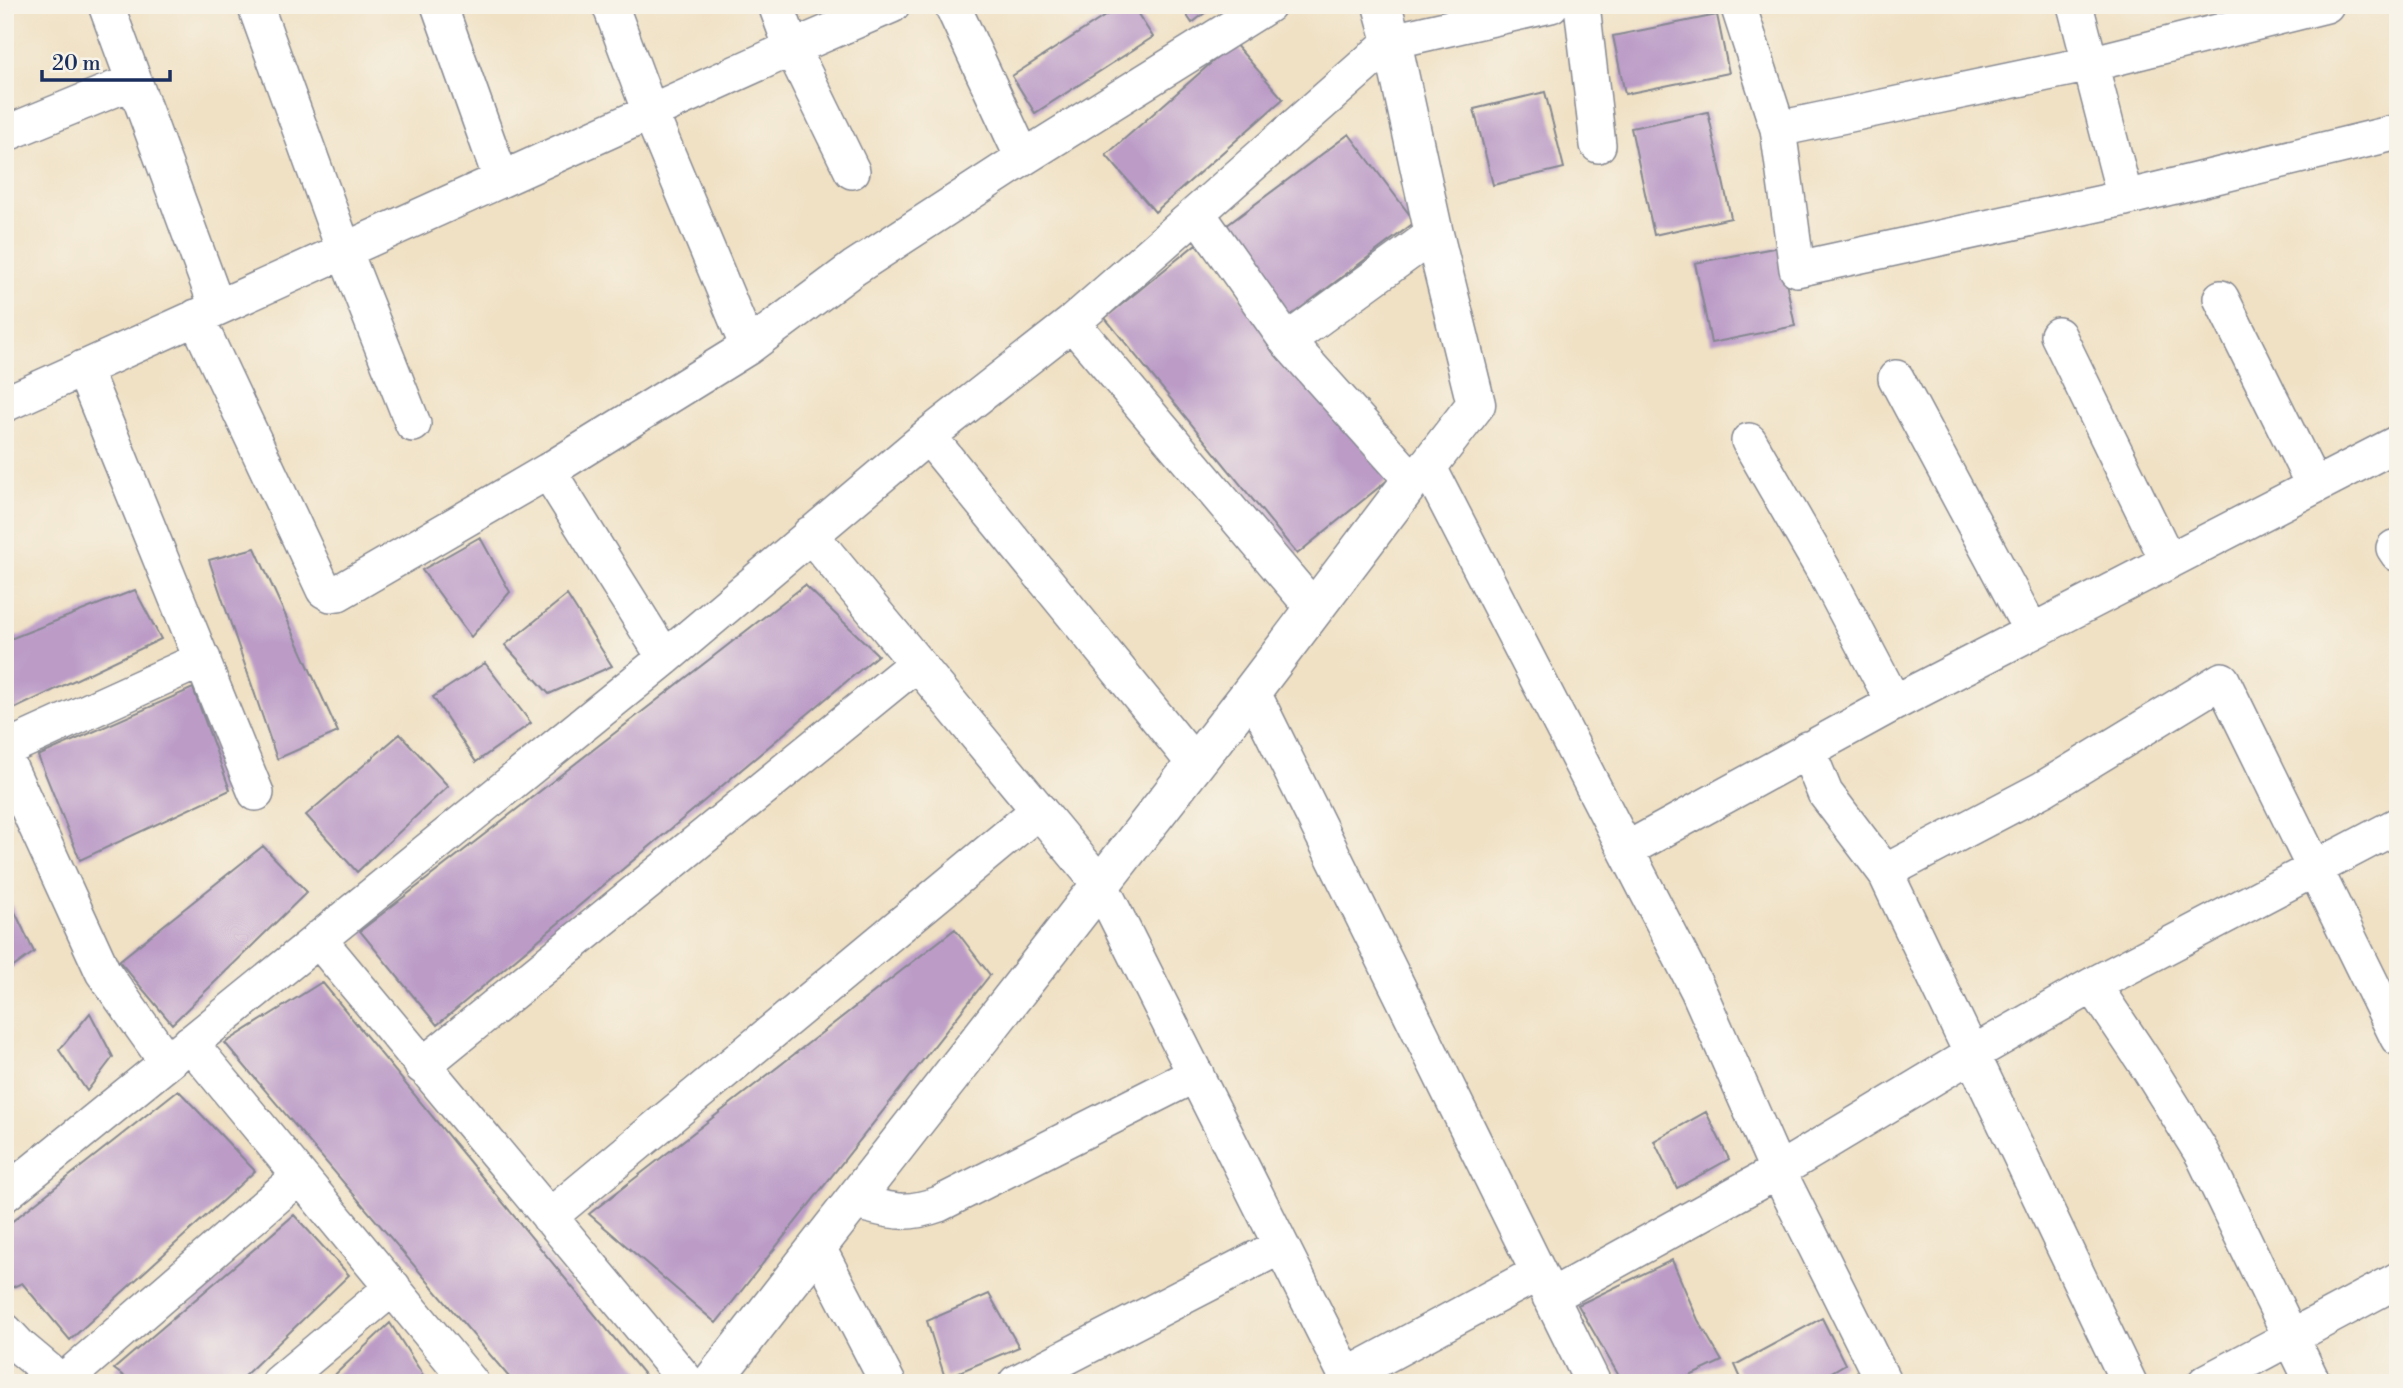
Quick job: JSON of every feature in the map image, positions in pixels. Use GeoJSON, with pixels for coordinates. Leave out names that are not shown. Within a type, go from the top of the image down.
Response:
{"type":"FeatureCollection","features":[{"type":"Feature","properties":{"kind":"street"},"geometry":{"type":"LineString","coordinates":[[106,5],[134,81],[206,312],[324,590],[331,594],[338,593],[548,471],[748,347],[854,268],[1023,158],[1268,5]]}},
{"type":"Feature","properties":{"kind":"street"},"geometry":{"type":"LineString","coordinates":[[255,5],[344,250],[414,424]]}},
{"type":"Feature","properties":{"kind":"street"},"geometry":{"type":"LineString","coordinates":[[439,5],[501,179]]}},
{"type":"Feature","properties":{"kind":"street"},"geometry":{"type":"LineString","coordinates":[[610,5],[650,112],[748,347]]}},
{"type":"Feature","properties":{"kind":"street"},"geometry":{"type":"LineString","coordinates":[[776,5],[792,48],[852,171]]}},
{"type":"Feature","properties":{"kind":"street"},"geometry":{"type":"LineString","coordinates":[[5,404],[891,5]]}},
{"type":"Feature","properties":{"kind":"street"},"geometry":{"type":"LineString","coordinates":[[952,5],[1023,158]]}},
{"type":"Feature","properties":{"kind":"street"},"geometry":{"type":"LineString","coordinates":[[711,1383],[1476,404],[1382,5]]}},
{"type":"Feature","properties":{"kind":"street"},"geometry":{"type":"LineString","coordinates":[[5,1194],[665,658],[928,436],[1072,323],[1392,41],[1551,5]]}},
{"type":"Feature","properties":{"kind":"street"},"geometry":{"type":"LineString","coordinates":[[1582,5],[1598,145]]}},
{"type":"Feature","properties":{"kind":"street"},"geometry":{"type":"LineString","coordinates":[[1738,5],[1778,129],[1797,269],[2125,198],[2398,132]]}},
{"type":"Feature","properties":{"kind":"street"},"geometry":{"type":"LineString","coordinates":[[2075,5],[2125,198]]}},
{"type":"Feature","properties":{"kind":"street"},"geometry":{"type":"LineString","coordinates":[[1778,129],[2090,64],[2326,5]]}},
{"type":"Feature","properties":{"kind":"street"},"geometry":{"type":"LineString","coordinates":[[5,134],[134,81]]}},
{"type":"Feature","properties":{"kind":"street"},"geometry":{"type":"LineString","coordinates":[[1197,213],[1287,341],[1420,473],[1626,850],[1698,990],[1778,1171],[1884,1383]]}},
{"type":"Feature","properties":{"kind":"street"},"geometry":{"type":"LineString","coordinates":[[1287,341],[1434,234]]}},
{"type":"Feature","properties":{"kind":"street"},"geometry":{"type":"LineString","coordinates":[[2221,298],[2314,486]]}},
{"type":"Feature","properties":{"kind":"street"},"geometry":{"type":"LineString","coordinates":[[1072,323],[1314,609]]}},
{"type":"Feature","properties":{"kind":"street"},"geometry":{"type":"LineString","coordinates":[[2058,335],[2168,561]]}},
{"type":"Feature","properties":{"kind":"street"},"geometry":{"type":"LineString","coordinates":[[83,368],[256,793]]}},
{"type":"Feature","properties":{"kind":"street"},"geometry":{"type":"LineString","coordinates":[[1896,378],[2032,632]]}},
{"type":"Feature","properties":{"kind":"street"},"geometry":{"type":"LineString","coordinates":[[928,436],[1195,764]]}},
{"type":"Feature","properties":{"kind":"street"},"geometry":{"type":"LineString","coordinates":[[1749,441],[1831,583],[1894,703]]}},
{"type":"Feature","properties":{"kind":"street"},"geometry":{"type":"LineString","coordinates":[[1626,850],[1894,703],[2398,443]]}},
{"type":"Feature","properties":{"kind":"street"},"geometry":{"type":"LineString","coordinates":[[548,471],[665,658]]}},
{"type":"Feature","properties":{"kind":"street"},"geometry":{"type":"LineString","coordinates":[[810,534],[1100,884],[1348,1379],[1778,1171],[2093,985],[2398,825]]}},
{"type":"Feature","properties":{"kind":"street"},"geometry":{"type":"LineString","coordinates":[[5,749],[203,659]]}},
{"type":"Feature","properties":{"kind":"street"},"geometry":{"type":"LineString","coordinates":[[422,1066],[917,663]]}},
{"type":"Feature","properties":{"kind":"street"},"geometry":{"type":"LineString","coordinates":[[1885,872],[2043,789],[2222,680],[2398,1038]]}},
{"type":"Feature","properties":{"kind":"street"},"geometry":{"type":"LineString","coordinates":[[1252,691],[1593,1383]]}},
{"type":"Feature","properties":{"kind":"street"},"geometry":{"type":"LineString","coordinates":[[1807,749],[1825,793],[1885,872],[1974,1053],[2129,1383]]}},
{"type":"Feature","properties":{"kind":"street"},"geometry":{"type":"LineString","coordinates":[[5,758],[103,972],[300,1176],[471,1383]]}},
{"type":"Feature","properties":{"kind":"street"},"geometry":{"type":"LineString","coordinates":[[549,1217],[1039,810]]}},
{"type":"Feature","properties":{"kind":"street"},"geometry":{"type":"LineString","coordinates":[[318,939],[688,1383]]}},
{"type":"Feature","properties":{"kind":"street"},"geometry":{"type":"LineString","coordinates":[[2093,985],[2203,1155],[2312,1383]]}},
{"type":"Feature","properties":{"kind":"street"},"geometry":{"type":"LineString","coordinates":[[852,1202],[900,1213],[919,1211],[939,1204],[1196,1074]]}},
{"type":"Feature","properties":{"kind":"street"},"geometry":{"type":"LineString","coordinates":[[10,1345],[63,1382],[300,1176]]}},
{"type":"Feature","properties":{"kind":"street"},"geometry":{"type":"LineString","coordinates":[[817,1246],[888,1383]]}},
{"type":"Feature","properties":{"kind":"street"},"geometry":{"type":"LineString","coordinates":[[1016,1383],[1281,1246]]}},
{"type":"Feature","properties":{"kind":"street"},"geometry":{"type":"LineString","coordinates":[[2205,1383],[2398,1280]]}},
{"type":"Feature","properties":{"kind":"street"},"geometry":{"type":"LineString","coordinates":[[279,1383],[393,1287]]}},
{"type":"Feature","properties":{"kind":"building"},"geometry":{"type":"Polygon","coordinates":[[[1122,5],[1132,5],[1153,37],[1035,113],[1012,76],[1122,5]]]}},
{"type":"Feature","properties":{"kind":"building"},"geometry":{"type":"Polygon","coordinates":[[[1180,5],[1215,5],[1192,23],[1180,5]]]}},
{"type":"Feature","properties":{"kind":"building"},"geometry":{"type":"Polygon","coordinates":[[[1717,15],[1729,73],[1625,94],[1613,36],[1717,15]]]}},
{"type":"Feature","properties":{"kind":"building"},"geometry":{"type":"Polygon","coordinates":[[[1234,43],[1283,99],[1155,212],[1106,155],[1234,43]]]}},
{"type":"Feature","properties":{"kind":"building"},"geometry":{"type":"Polygon","coordinates":[[[1545,92],[1564,168],[1493,185],[1474,109],[1545,92]]]}},
{"type":"Feature","properties":{"kind":"building"},"geometry":{"type":"Polygon","coordinates":[[[1708,112],[1731,218],[1654,235],[1631,128],[1708,112]]]}},
{"type":"Feature","properties":{"kind":"building"},"geometry":{"type":"Polygon","coordinates":[[[1349,134],[1415,222],[1285,320],[1218,232],[1349,134]]]}},
{"type":"Feature","properties":{"kind":"building"},"geometry":{"type":"Polygon","coordinates":[[[1196,244],[1389,479],[1297,554],[1105,318],[1196,244]]]}},
{"type":"Feature","properties":{"kind":"building"},"geometry":{"type":"Polygon","coordinates":[[[1779,247],[1795,326],[1711,343],[1695,263],[1779,247]]]}},
{"type":"Feature","properties":{"kind":"building"},"geometry":{"type":"Polygon","coordinates":[[[480,537],[510,592],[471,637],[422,570],[480,537]]]}},
{"type":"Feature","properties":{"kind":"building"},"geometry":{"type":"Polygon","coordinates":[[[255,548],[338,732],[277,759],[209,560],[255,548]]]}},
{"type":"Feature","properties":{"kind":"building"},"geometry":{"type":"Polygon","coordinates":[[[805,585],[878,655],[437,1025],[360,931],[805,585]]]}},
{"type":"Feature","properties":{"kind":"building"},"geometry":{"type":"Polygon","coordinates":[[[135,590],[161,639],[10,711],[5,702],[5,641],[135,590]]]}},
{"type":"Feature","properties":{"kind":"building"},"geometry":{"type":"Polygon","coordinates":[[[567,595],[612,666],[549,694],[505,645],[567,595]]]}},
{"type":"Feature","properties":{"kind":"building"},"geometry":{"type":"Polygon","coordinates":[[[485,663],[531,723],[476,762],[433,697],[485,663]]]}},
{"type":"Feature","properties":{"kind":"building"},"geometry":{"type":"Polygon","coordinates":[[[193,688],[230,790],[80,860],[38,756],[193,688]]]}},
{"type":"Feature","properties":{"kind":"building"},"geometry":{"type":"Polygon","coordinates":[[[400,734],[448,786],[357,872],[306,815],[400,734]]]}},
{"type":"Feature","properties":{"kind":"building"},"geometry":{"type":"Polygon","coordinates":[[[263,846],[307,892],[172,1024],[119,961],[263,846]]]}},
{"type":"Feature","properties":{"kind":"building"},"geometry":{"type":"Polygon","coordinates":[[[5,891],[34,952],[5,973],[5,891]]]}},
{"type":"Feature","properties":{"kind":"building"},"geometry":{"type":"Polygon","coordinates":[[[955,929],[990,975],[716,1323],[589,1214],[955,929]]]}},
{"type":"Feature","properties":{"kind":"building"},"geometry":{"type":"Polygon","coordinates":[[[322,982],[651,1383],[514,1383],[225,1043],[322,982]]]}},
{"type":"Feature","properties":{"kind":"building"},"geometry":{"type":"Polygon","coordinates":[[[90,1013],[113,1057],[87,1091],[59,1050],[90,1013]]]}},
{"type":"Feature","properties":{"kind":"building"},"geometry":{"type":"Polygon","coordinates":[[[178,1090],[255,1171],[70,1340],[22,1283],[11,1288],[5,1277],[5,1227],[178,1090]]]}},
{"type":"Feature","properties":{"kind":"building"},"geometry":{"type":"Polygon","coordinates":[[[1706,1112],[1729,1159],[1677,1188],[1654,1141],[1706,1112]]]}},
{"type":"Feature","properties":{"kind":"building"},"geometry":{"type":"Polygon","coordinates":[[[294,1215],[349,1275],[237,1383],[133,1383],[114,1369],[294,1215]]]}},
{"type":"Feature","properties":{"kind":"building"},"geometry":{"type":"Polygon","coordinates":[[[1672,1260],[1698,1320],[1722,1361],[1675,1383],[1623,1383],[1578,1305],[1672,1260]]]}},
{"type":"Feature","properties":{"kind":"building"},"geometry":{"type":"Polygon","coordinates":[[[989,1294],[1019,1347],[945,1378],[927,1321],[989,1294]]]}},
{"type":"Feature","properties":{"kind":"building"},"geometry":{"type":"Polygon","coordinates":[[[1822,1318],[1845,1364],[1813,1383],[1743,1383],[1735,1365],[1822,1318]]]}},
{"type":"Feature","properties":{"kind":"building"},"geometry":{"type":"Polygon","coordinates":[[[390,1323],[428,1383],[326,1383],[390,1323]]]}}]}
